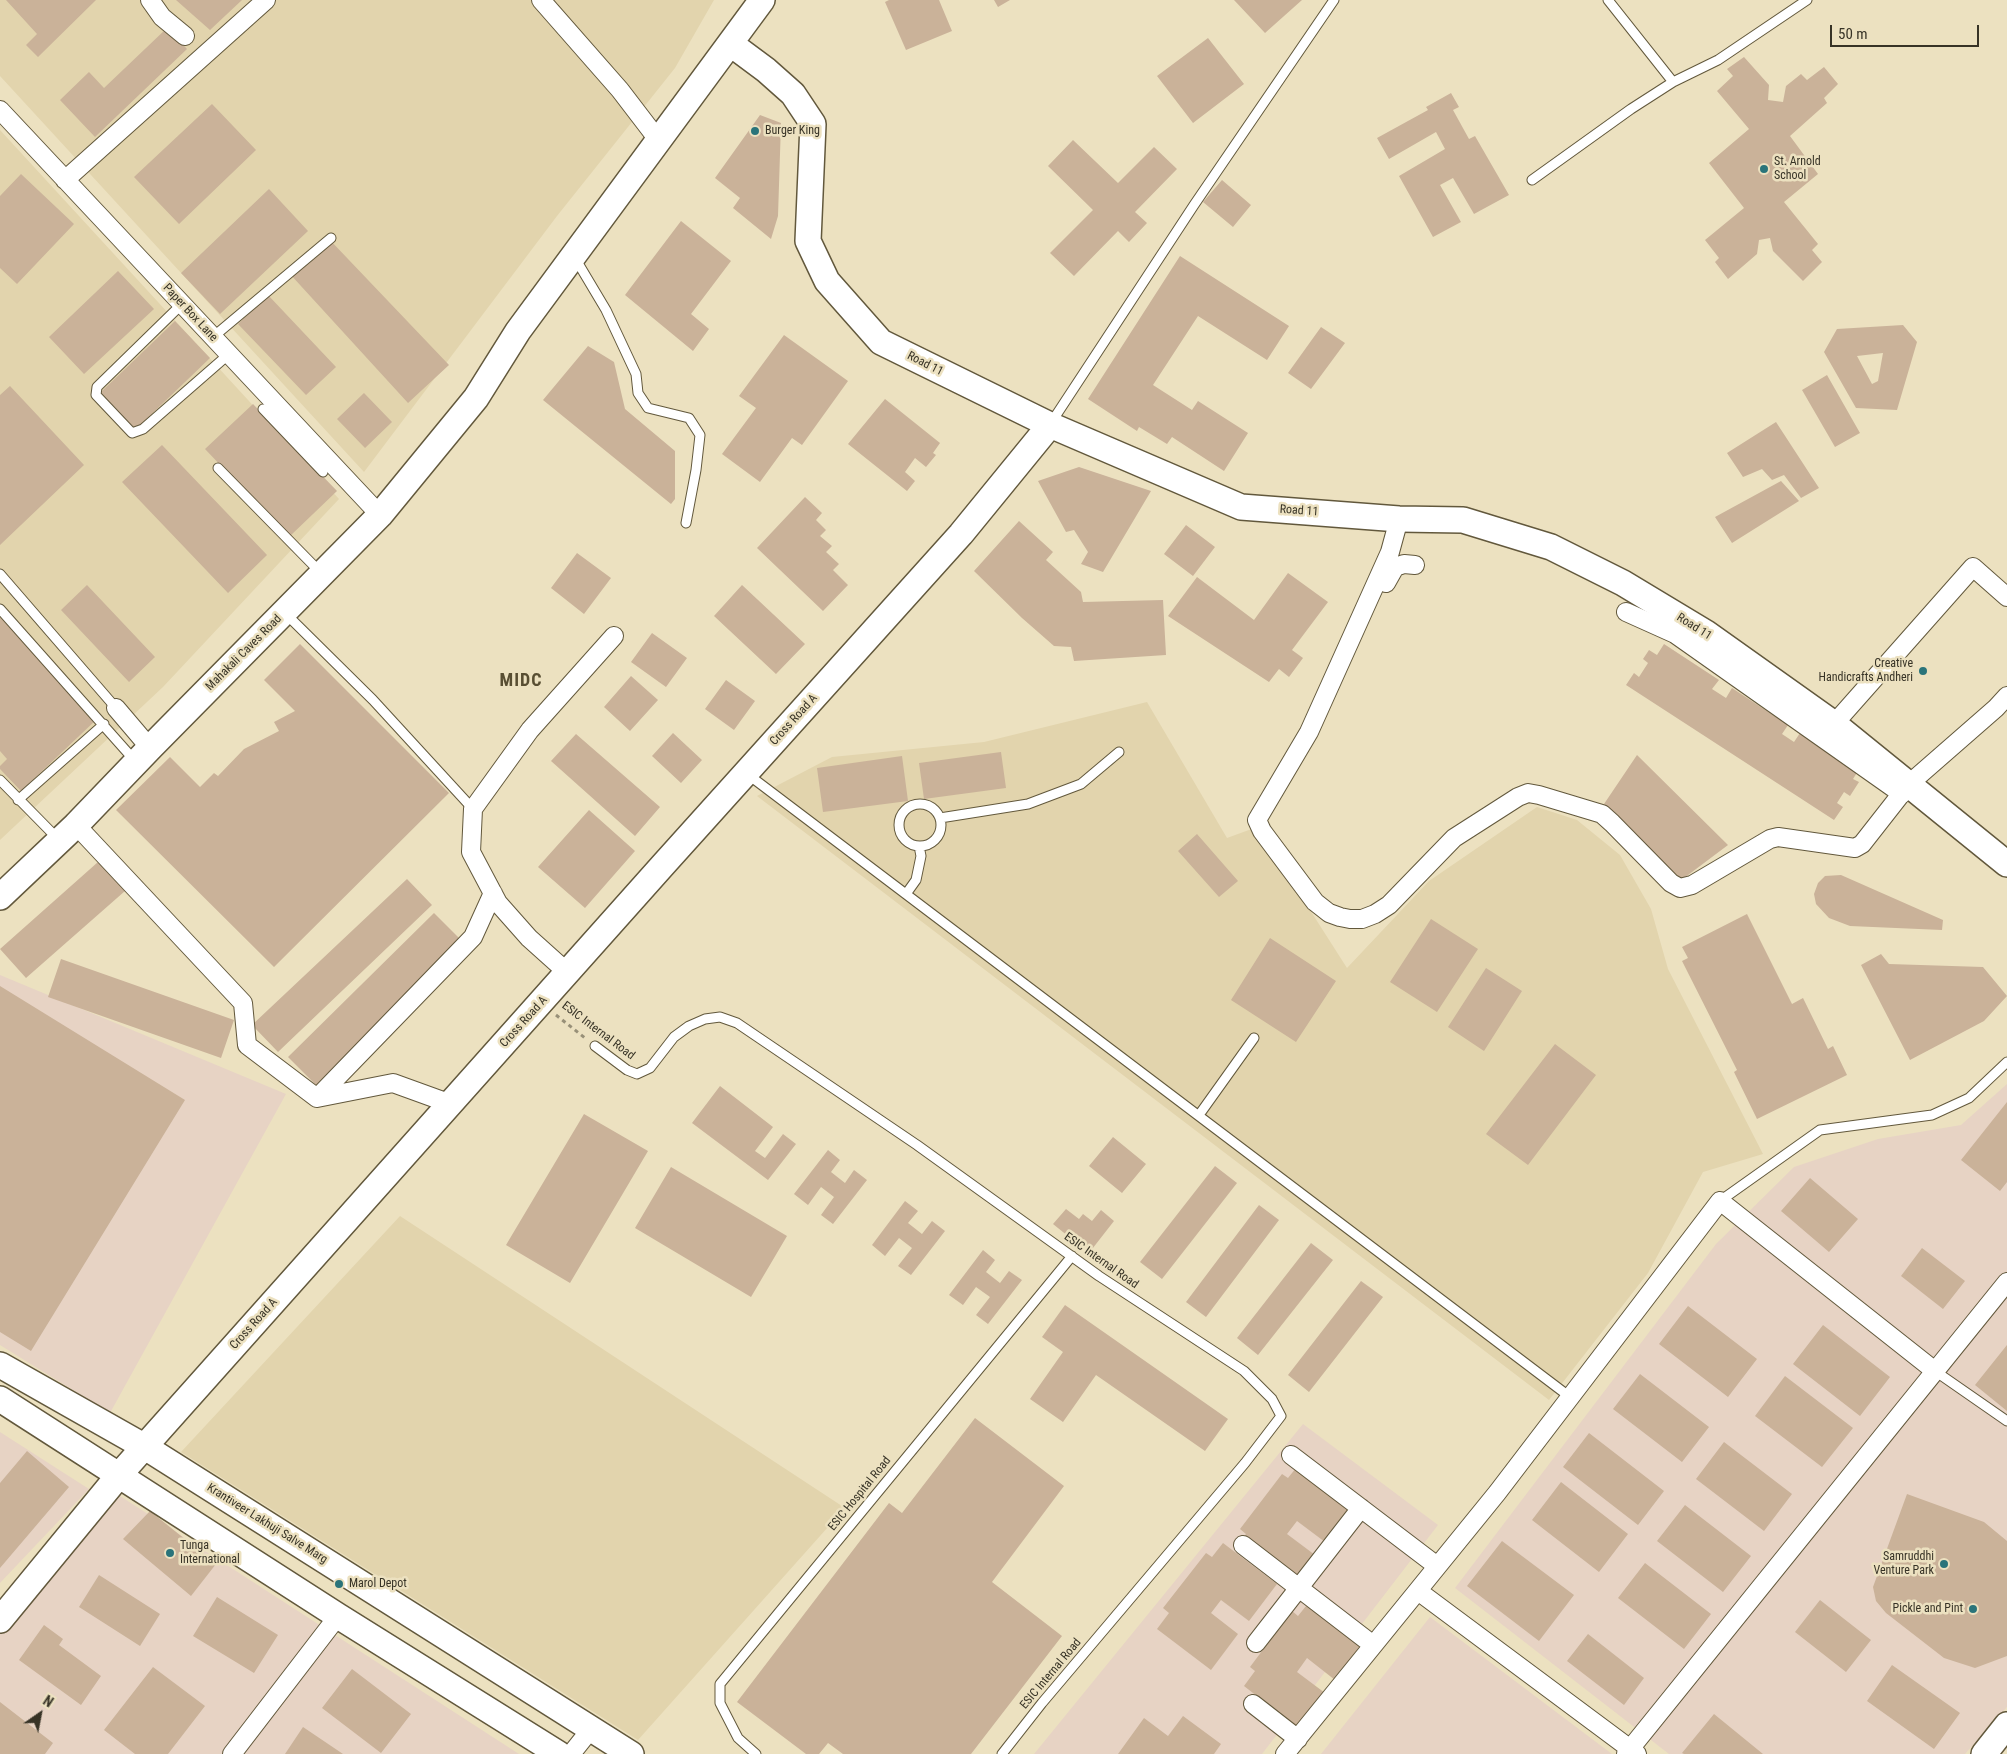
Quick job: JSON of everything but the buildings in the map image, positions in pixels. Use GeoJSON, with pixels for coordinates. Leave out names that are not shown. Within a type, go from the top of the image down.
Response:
{"type":"FeatureCollection","features":[{"type":"Feature","properties":{"kind":"street"},"geometry":{"type":"LineString","coordinates":[[150,0],[162,17],[185,36]]}},
{"type":"Feature","properties":{"kind":"street"},"geometry":{"type":"LineString","coordinates":[[66,180],[266,0]]}},
{"type":"Feature","properties":{"kind":"street"},"geometry":{"type":"LineString","coordinates":[[541,0],[620,90],[659,140]]}},
{"type":"Feature","properties":{"kind":"street","name":"Mahakali Caves Road"},"geometry":{"type":"LineString","coordinates":[[0,897],[68,833],[380,515],[476,398],[518,331],[762,0]]}},
{"type":"Feature","properties":{"kind":"street","name":"Road 11"},"geometry":{"type":"LineString","coordinates":[[731,44],[766,70],[793,94],[813,124],[808,241],[827,281],[881,342],[1050,425],[1241,506],[1399,519],[1463,520],[1550,547],[1623,583],[1706,633],[1834,724],[1905,789],[2007,864]]}},
{"type":"Feature","properties":{"kind":"street","name":"Paper Box Lane"},"geometry":{"type":"LineString","coordinates":[[0,110],[229,354],[281,423],[380,515]]}},
{"type":"Feature","properties":{"kind":"street","name":"Cross Road A"},"geometry":{"type":"LineString","coordinates":[[0,1620],[120,1474],[961,534],[1050,425]]}},
{"type":"Feature","properties":{"kind":"street"},"geometry":{"type":"LineString","coordinates":[[1399,519],[1390,552],[1308,734],[1258,816],[1258,824],[1320,907],[1350,920],[1375,914],[1389,905],[1454,838],[1518,797],[1528,793],[1602,814],[1671,883],[1680,888],[1692,885],[1770,839],[1778,837],[1855,848],[1862,844],[1905,789],[2007,696]]}},
{"type":"Feature","properties":{"kind":"street"},"geometry":{"type":"LineString","coordinates":[[1308,734],[1315,737],[1321,730],[1392,571],[1399,564],[1415,565]]}},
{"type":"Feature","properties":{"kind":"street"},"geometry":{"type":"LineString","coordinates":[[1834,724],[1973,567],[2007,597]]}},
{"type":"Feature","properties":{"kind":"street"},"geometry":{"type":"LineString","coordinates":[[1626,612],[1675,634],[1905,789]]}},
{"type":"Feature","properties":{"kind":"street"},"geometry":{"type":"LineString","coordinates":[[568,973],[529,938],[498,902],[471,852],[473,809],[530,730],[614,636]]}},
{"type":"Feature","properties":{"kind":"street"},"geometry":{"type":"LineString","coordinates":[[116,708],[143,755]]}},
{"type":"Feature","properties":{"kind":"street"},"geometry":{"type":"LineString","coordinates":[[68,833],[243,1003],[247,1045],[317,1098],[393,1083],[451,1104]]}},
{"type":"Feature","properties":{"kind":"street"},"geometry":{"type":"LineString","coordinates":[[317,1098],[473,936],[493,893]]}},
{"type":"Feature","properties":{"kind":"street"},"geometry":{"type":"LineString","coordinates":[[1286,1754],[1497,1493],[1720,1201],[1935,1371]]}},
{"type":"Feature","properties":{"kind":"street"},"geometry":{"type":"LineString","coordinates":[[1418,1591],[1631,1752],[2007,1282]]}},
{"type":"Feature","properties":{"kind":"street","name":"Krantiveer Lakhuji Salve Marg"},"geometry":{"type":"LineString","coordinates":[[0,1365],[145,1447],[631,1754]]}},
{"type":"Feature","properties":{"kind":"street"},"geometry":{"type":"LineString","coordinates":[[0,1399],[120,1474],[338,1616],[559,1754]]}},
{"type":"Feature","properties":{"kind":"street"},"geometry":{"type":"LineString","coordinates":[[1291,1455],[1437,1566]]}},
{"type":"Feature","properties":{"kind":"street"},"geometry":{"type":"LineString","coordinates":[[1256,1643],[1361,1508]]}},
{"type":"Feature","properties":{"kind":"street"},"geometry":{"type":"LineString","coordinates":[[1242,1545],[1373,1645]]}},
{"type":"Feature","properties":{"kind":"street"},"geometry":{"type":"LineString","coordinates":[[232,1754],[338,1616]]}},
{"type":"Feature","properties":{"kind":"street"},"geometry":{"type":"LineString","coordinates":[[1253,1704],[1298,1739]]}},
{"type":"Feature","properties":{"kind":"street"},"geometry":{"type":"LineString","coordinates":[[1984,1754],[2007,1725]]}},
{"type":"Feature","properties":{"kind":"street"},"geometry":{"type":"LineString","coordinates":[[571,1754],[591,1729]]}},
{"type":"Feature","properties":{"kind":"lane"},"geometry":{"type":"LineString","coordinates":[[1050,425],[1189,214],[1334,0]]}},
{"type":"Feature","properties":{"kind":"lane"},"geometry":{"type":"LineString","coordinates":[[1608,0],[1673,82]]}},
{"type":"Feature","properties":{"kind":"lane"},"geometry":{"type":"LineString","coordinates":[[1532,180],[1631,109],[1673,82],[1718,60],[1807,0]]}},
{"type":"Feature","properties":{"kind":"lane"},"geometry":{"type":"LineString","coordinates":[[213,337],[331,238]]}},
{"type":"Feature","properties":{"kind":"lane"},"geometry":{"type":"LineString","coordinates":[[574,256],[606,310],[636,374],[638,393],[648,408],[689,418],[700,434],[696,470],[686,522]]}},
{"type":"Feature","properties":{"kind":"lane"},"geometry":{"type":"LineString","coordinates":[[182,304],[97,387],[96,395],[132,433],[143,430],[229,354]]}},
{"type":"Feature","properties":{"kind":"lane"},"geometry":{"type":"LineString","coordinates":[[263,409],[281,423],[323,472]]}},
{"type":"Feature","properties":{"kind":"lane"},"geometry":{"type":"LineString","coordinates":[[218,468],[322,574]]}},
{"type":"Feature","properties":{"kind":"lane"},"geometry":{"type":"LineString","coordinates":[[0,574],[116,708]]}},
{"type":"Feature","properties":{"kind":"lane"},"geometry":{"type":"LineString","coordinates":[[0,608],[104,724],[143,755]]}},
{"type":"Feature","properties":{"kind":"lane"},"geometry":{"type":"LineString","coordinates":[[284,612],[373,700],[473,809]]}},
{"type":"Feature","properties":{"kind":"lane"},"geometry":{"type":"LineString","coordinates":[[18,800],[104,724]]}},
{"type":"Feature","properties":{"kind":"lane"},"geometry":{"type":"LineString","coordinates":[[940,818],[1028,804],[1080,784],[1119,752]]}},
{"type":"Feature","properties":{"kind":"lane"},"geometry":{"type":"LineString","coordinates":[[746,773],[1570,1397]]}},
{"type":"Feature","properties":{"kind":"lane"},"geometry":{"type":"LineString","coordinates":[[0,780],[18,800],[68,833]]}},
{"type":"Feature","properties":{"kind":"lane"},"geometry":{"type":"LineString","coordinates":[[924,805],[931,807],[940,818],[941,825],[937,838],[932,842],[919,846],[907,842],[900,830],[900,817],[910,807],[924,805]]}},
{"type":"Feature","properties":{"kind":"lane"},"geometry":{"type":"LineString","coordinates":[[906,894],[916,880],[921,856],[919,846]]}},
{"type":"Feature","properties":{"kind":"lane","name":"ESIC Internal Road"},"geometry":{"type":"LineString","coordinates":[[595,1046],[626,1070],[637,1074],[650,1068],[674,1037],[689,1026],[705,1019],[720,1017],[736,1023],[917,1145],[1072,1256],[1244,1372],[1272,1399],[1282,1416],[1245,1463],[1042,1703],[1002,1754]]}},
{"type":"Feature","properties":{"kind":"lane"},"geometry":{"type":"LineString","coordinates":[[1199,1115],[1254,1038]]}},
{"type":"Feature","properties":{"kind":"lane"},"geometry":{"type":"LineString","coordinates":[[1720,1201],[1820,1130],[1932,1115],[1969,1098],[2007,1062]]}},
{"type":"Feature","properties":{"kind":"lane","name":"ESIC Hospital Road"},"geometry":{"type":"LineString","coordinates":[[756,1754],[738,1738],[724,1712],[720,1703],[720,1684],[1072,1256]]}},
{"type":"Feature","properties":{"kind":"lane"},"geometry":{"type":"LineString","coordinates":[[1935,1371],[2007,1421]]}},
{"type":"Feature","properties":{"kind":"path","name":"ESIC Internal Road"},"geometry":{"type":"LineString","coordinates":[[540,1003],[595,1046]]}},
{"type":"Feature","properties":{"kind":"shaded area"},"geometry":{"type":"Polygon","coordinates":[[[0,0],[714,0],[675,68],[557,216],[364,472],[0,76],[0,0]]]}},
{"type":"Feature","properties":{"kind":"shaded area"},"geometry":{"type":"Polygon","coordinates":[[[0,130],[339,499],[163,687],[0,840],[0,130]]]}},
{"type":"Feature","properties":{"kind":"shaded area"},"geometry":{"type":"Polygon","coordinates":[[[1147,702],[1227,838],[1257,827],[1347,968],[1429,881],[1537,807],[1577,820],[1620,855],[1651,909],[1668,969],[1763,1154],[1703,1172],[1648,1273],[1549,1400],[757,796],[832,757],[984,742],[1147,702]]]}},
{"type":"Feature","properties":{"kind":"shaded area"},"geometry":{"type":"Polygon","coordinates":[[[0,975],[286,1094],[110,1413],[0,1345],[0,975]]]}},
{"type":"Feature","properties":{"kind":"shaded area"},"geometry":{"type":"Polygon","coordinates":[[[2007,1084],[2007,1707],[1965,1754],[1669,1754],[1455,1588],[1716,1244],[1794,1167],[1878,1139],[1961,1125],[2007,1084]]]}},
{"type":"Feature","properties":{"kind":"shaded area"},"geometry":{"type":"Polygon","coordinates":[[[400,1216],[845,1508],[638,1740],[181,1452],[400,1216]]]}},
{"type":"Feature","properties":{"kind":"shaded area"},"geometry":{"type":"Polygon","coordinates":[[[1303,1424],[1438,1525],[1262,1754],[1034,1754],[1303,1424]]]}},
{"type":"Feature","properties":{"kind":"shaded area"},"geometry":{"type":"Polygon","coordinates":[[[0,1432],[89,1489],[0,1583],[0,1432]]]}},
{"type":"Feature","properties":{"kind":"shaded area"},"geometry":{"type":"Polygon","coordinates":[[[120,1496],[519,1754],[0,1754],[0,1631],[120,1496]]]}},
{"type":"Feature","properties":{"kind":"shaded area"},"geometry":{"type":"Polygon","coordinates":[[[1430,1617],[1612,1754],[1321,1754],[1430,1617]]]}},
{"type":"Feature","properties":{"kind":"place","name":"Burger King"},"geometry":{"type":"Point","coordinates":[755,131]}},
{"type":"Feature","properties":{"kind":"place","name":"St. Arnold School"},"geometry":{"type":"Point","coordinates":[1764,169]}},
{"type":"Feature","properties":{"kind":"place","name":"Creative Handicrafts Andheri"},"geometry":{"type":"Point","coordinates":[1923,671]}},
{"type":"Feature","properties":{"kind":"place","name":"Tunga International"},"geometry":{"type":"Point","coordinates":[170,1553]}},
{"type":"Feature","properties":{"kind":"place","name":"Samruddhi Venture Park"},"geometry":{"type":"Point","coordinates":[1944,1564]}},
{"type":"Feature","properties":{"kind":"place","name":"Marol Depot"},"geometry":{"type":"Point","coordinates":[339,1584]}},
{"type":"Feature","properties":{"kind":"place","name":"Pickle and Pint"},"geometry":{"type":"Point","coordinates":[1973,1609]}},
{"type":"Feature","properties":{"kind":"district","name":"MIDC"},"geometry":{"type":"Point","coordinates":[521,681]}}]}
